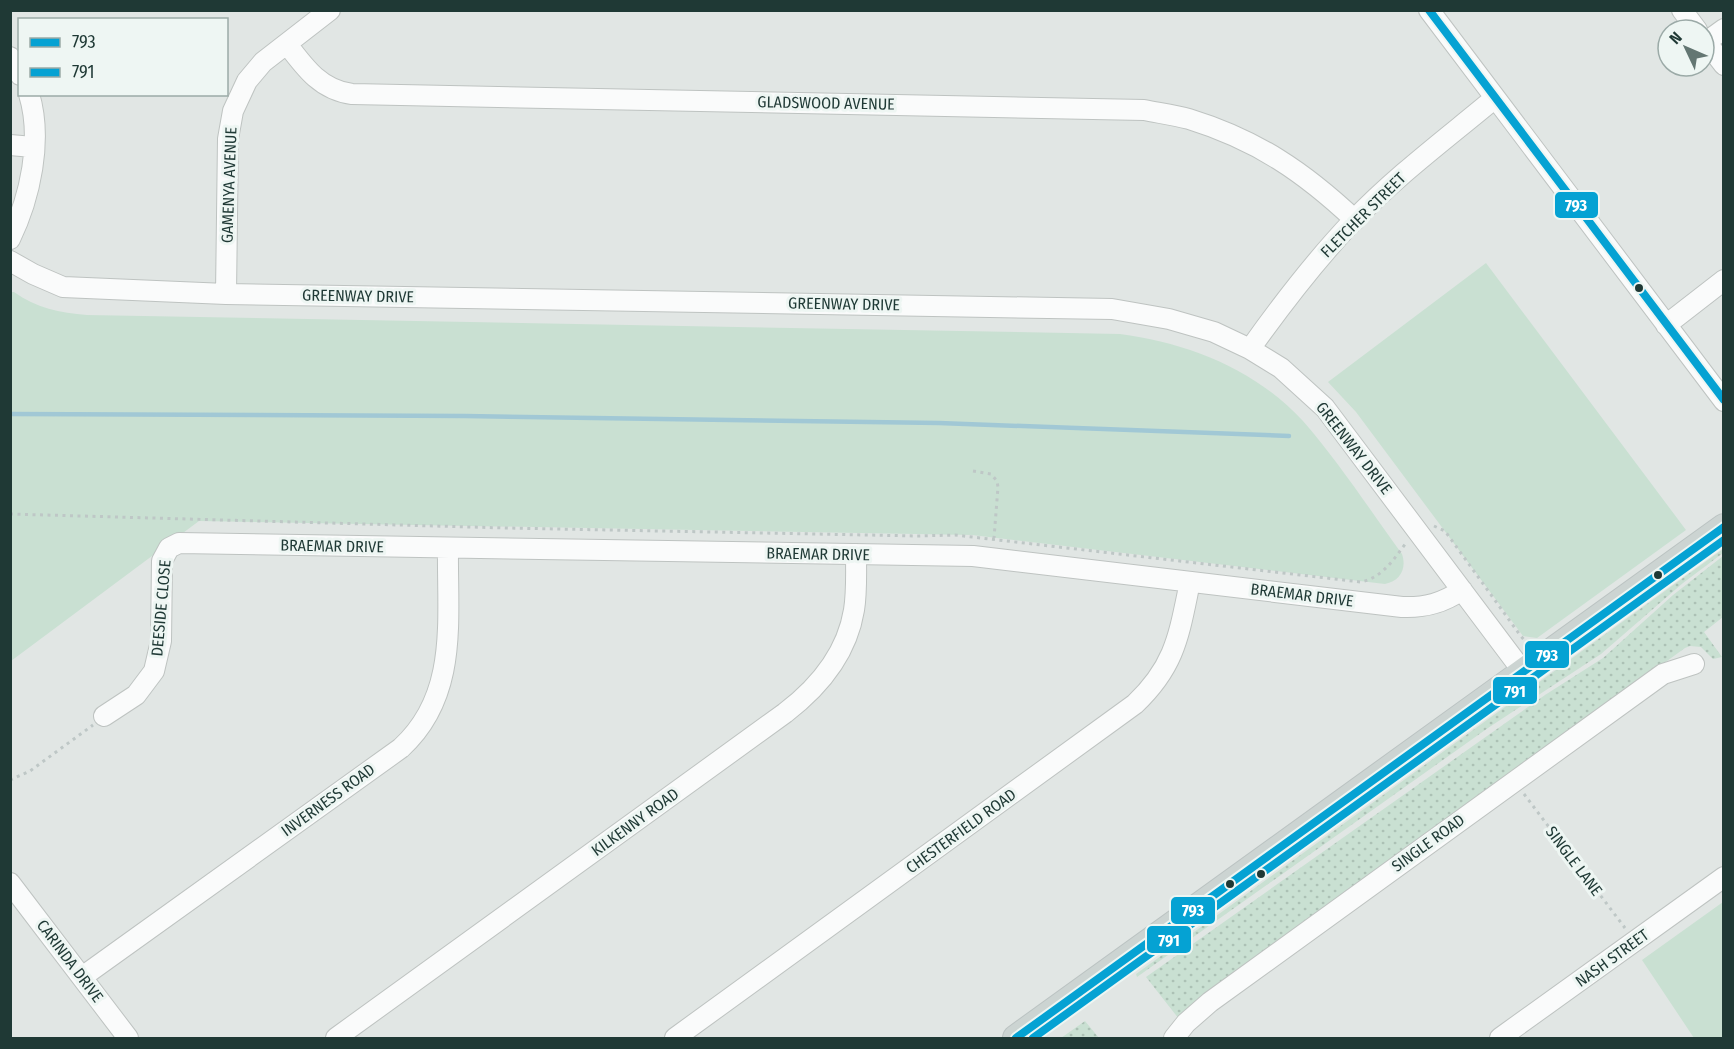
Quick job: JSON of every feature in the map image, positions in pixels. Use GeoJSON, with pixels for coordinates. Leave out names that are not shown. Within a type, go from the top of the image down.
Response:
{"type":"FeatureCollection","features":[{"type":"Feature","properties":{"kind":"main road"},"geometry":{"type":"LineString","coordinates":[[1016,1038],[1724,527]]}},
{"type":"Feature","properties":{"kind":"street","name":"GAMENYA AVENUE"},"geometry":{"type":"LineString","coordinates":[[226,294],[230,122],[237,101],[247,81],[263,62],[330,10]]}},
{"type":"Feature","properties":{"kind":"street"},"geometry":{"type":"LineString","coordinates":[[1429,10],[1724,401]]}},
{"type":"Feature","properties":{"kind":"street","name":"GLADSWOOD AVENUE"},"geometry":{"type":"LineString","coordinates":[[287,44],[305,69],[319,82],[335,91],[352,94],[1144,110],[1188,118],[1257,145],[1308,179],[1355,220]]}},
{"type":"Feature","properties":{"kind":"street"},"geometry":{"type":"LineString","coordinates":[[10,57],[18,71]]}},
{"type":"Feature","properties":{"kind":"street"},"geometry":{"type":"LineString","coordinates":[[10,239],[25,208],[28,194],[34,117],[29,96]]}},
{"type":"Feature","properties":{"kind":"street","name":"FLETCHER STREET"},"geometry":{"type":"LineString","coordinates":[[1250,349],[1313,266],[1355,220],[1402,175],[1495,98]]}},
{"type":"Feature","properties":{"kind":"street"},"geometry":{"type":"LineString","coordinates":[[10,145],[33,147]]}},
{"type":"Feature","properties":{"kind":"street","name":"GREENWAY DRIVE"},"geometry":{"type":"LineString","coordinates":[[10,261],[63,287],[226,294],[1112,309],[1214,332],[1250,349],[1281,368],[1324,408],[1524,673]]}},
{"type":"Feature","properties":{"kind":"street"},"geometry":{"type":"LineString","coordinates":[[1666,325],[1724,280]]}},
{"type":"Feature","properties":{"kind":"street","name":"BRAEMAR DRIVE"},"geometry":{"type":"LineString","coordinates":[[169,548],[185,542],[973,556],[1411,608],[1436,604],[1462,590]]}},
{"type":"Feature","properties":{"kind":"street","name":"DEESIDE CLOSE"},"geometry":{"type":"LineString","coordinates":[[104,716],[136,695],[154,671],[161,641],[162,561],[169,548]]}},
{"type":"Feature","properties":{"kind":"street","name":"INVERNESS ROAD"},"geometry":{"type":"LineString","coordinates":[[82,977],[411,739],[429,712],[443,677],[447,655],[448,548]]}},
{"type":"Feature","properties":{"kind":"street","name":"KILKENNY ROAD"},"geometry":{"type":"LineString","coordinates":[[336,1038],[807,695],[828,671],[848,633],[855,608],[856,554]]}},
{"type":"Feature","properties":{"kind":"street","name":"CHESTERFIELD ROAD"},"geometry":{"type":"LineString","coordinates":[[675,1038],[1135,704],[1155,684],[1174,651],[1190,582]]}},
{"type":"Feature","properties":{"kind":"street","name":"SINGLE ROAD"},"geometry":{"type":"LineString","coordinates":[[1174,1038],[1186,1023],[1210,1002],[1514,781],[1663,674],[1694,664]]}},
{"type":"Feature","properties":{"kind":"street","name":"NASH STREET"},"geometry":{"type":"LineString","coordinates":[[1500,1038],[1724,878]]}},
{"type":"Feature","properties":{"kind":"street","name":"CARINDA DRIVE"},"geometry":{"type":"LineString","coordinates":[[10,883],[128,1038]]}},
{"type":"Feature","properties":{"kind":"path"},"geometry":{"type":"LineString","coordinates":[[973,471],[992,474],[998,484],[994,538]]}},
{"type":"Feature","properties":{"kind":"path"},"geometry":{"type":"LineString","coordinates":[[1431,525],[1445,531],[1520,635],[1526,642],[1533,642]]}},
{"type":"Feature","properties":{"kind":"path"},"geometry":{"type":"LineString","coordinates":[[10,780],[30,771],[104,716]]}},
{"type":"Feature","properties":{"kind":"path","name":"SINGLE LANE"},"geometry":{"type":"LineString","coordinates":[[1514,781],[1635,941]]}},
{"type":"Feature","properties":{"kind":"green space"},"geometry":{"type":"Polygon","coordinates":[[[1486,263],[1686,530],[1537,638],[1523,636],[1356,412],[1328,382],[1486,263]]]}},
{"type":"Feature","properties":{"kind":"green space"},"geometry":{"type":"Polygon","coordinates":[[[10,292],[49,309],[87,315],[1120,334],[1145,338],[1171,344],[1219,361],[1264,387],[1284,403],[1316,436],[1341,469],[1402,554],[1404,565],[1401,574],[1395,580],[1385,584],[972,535],[199,521],[11,661],[10,292]]]}},
{"type":"Feature","properties":{"kind":"green space"},"geometry":{"type":"Polygon","coordinates":[[[1723,549],[1723,553],[1683,583],[1601,654],[1488,728],[1137,977],[1136,974],[1723,549]]]}},
{"type":"Feature","properties":{"kind":"green space"},"geometry":{"type":"Polygon","coordinates":[[[1723,556],[1723,617],[1704,632],[1722,657],[1713,659],[1701,647],[1685,648],[1198,999],[1179,1019],[1146,977],[1545,695],[1603,658],[1673,595],[1723,556]]]}},
{"type":"Feature","properties":{"kind":"green space"},"geometry":{"type":"Polygon","coordinates":[[[1723,902],[1723,1038],[1694,1038],[1642,960],[1723,902]]]}},
{"type":"Feature","properties":{"kind":"green space"},"geometry":{"type":"Polygon","coordinates":[[[1085,1021],[1099,1038],[1061,1038],[1085,1021]]]}},
{"type":"Feature","properties":{"kind":"waterway"},"geometry":{"type":"LineString","coordinates":[[10,414],[465,416],[939,423],[1289,436]]}},
{"type":"Feature","properties":{"kind":"transit line","name":"793"},"geometry":{"type":"LineString","coordinates":[[1429,10],[1724,400]]}},
{"type":"Feature","properties":{"kind":"transit line","name":"793"},"geometry":{"type":"LineString","coordinates":[[1016,1038],[1724,527]]}},
{"type":"Feature","properties":{"kind":"transit line","name":"791"},"geometry":{"type":"LineString","coordinates":[[1033,1038],[1724,540]]}}]}
